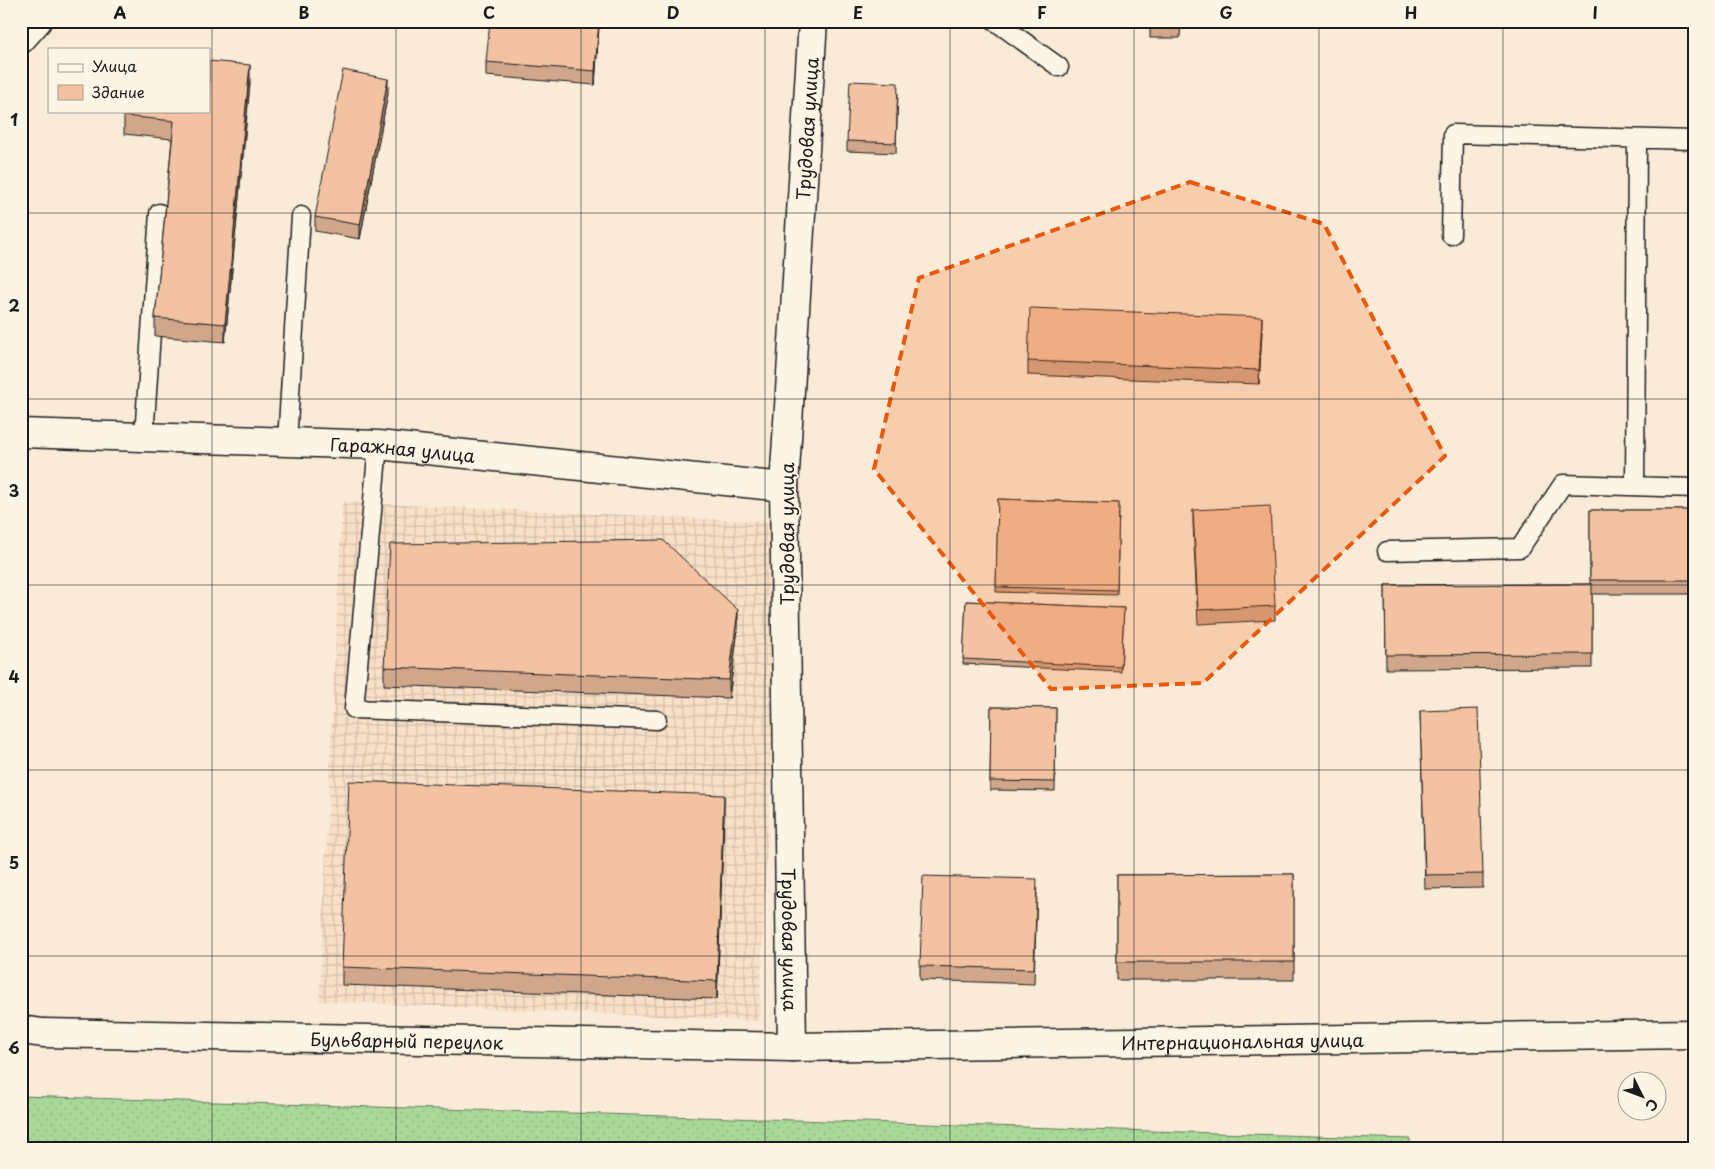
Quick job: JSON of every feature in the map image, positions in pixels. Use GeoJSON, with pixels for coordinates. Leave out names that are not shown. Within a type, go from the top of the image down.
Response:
{"type":"FeatureCollection","features":[{"type":"Feature","properties":{"kind":"street"},"geometry":{"type":"LineString","coordinates":[[21,39],[37,21]]}},
{"type":"Feature","properties":{"kind":"street","name":"Трудовая улица"},"geometry":{"type":"LineString","coordinates":[[792,1047],[784,487],[813,21]]}},
{"type":"Feature","properties":{"kind":"street","name":"Гаражная улица"},"geometry":{"type":"LineString","coordinates":[[21,433],[378,445],[784,487]]}},
{"type":"Feature","properties":{"kind":"street","name":"Бульварный переулок"},"geometry":{"type":"LineString","coordinates":[[21,1030],[53,1033],[792,1047]]}},
{"type":"Feature","properties":{"kind":"street","name":"Интернациональная улица"},"geometry":{"type":"LineString","coordinates":[[792,1047],[1694,1034]]}},
{"type":"Feature","properties":{"kind":"lane"},"geometry":{"type":"LineString","coordinates":[[994,21],[1059,67]]}},
{"type":"Feature","properties":{"kind":"lane"},"geometry":{"type":"LineString","coordinates":[[1452,235],[1453,134],[1694,140]]}},
{"type":"Feature","properties":{"kind":"lane"},"geometry":{"type":"LineString","coordinates":[[1635,486],[1637,139]]}},
{"type":"Feature","properties":{"kind":"lane"},"geometry":{"type":"LineString","coordinates":[[144,437],[159,213]]}},
{"type":"Feature","properties":{"kind":"lane"},"geometry":{"type":"LineString","coordinates":[[287,442],[302,216]]}},
{"type":"Feature","properties":{"kind":"lane"},"geometry":{"type":"LineString","coordinates":[[378,445],[354,709],[657,720]]}},
{"type":"Feature","properties":{"kind":"lane"},"geometry":{"type":"LineString","coordinates":[[1387,551],[1520,548],[1563,484],[1694,488]]}},
{"type":"Feature","properties":{"kind":"highlighted area"},"geometry":{"type":"Polygon","coordinates":[[[1190,182],[1324,224],[1445,456],[1203,683],[1051,689],[874,469],[919,278],[1190,182]]]}},
{"type":"Feature","properties":{"kind":"shaded area"},"geometry":{"type":"Polygon","coordinates":[[[342,502],[782,522],[759,1021],[319,1001],[342,502]]]}},
{"type":"Feature","properties":{"kind":"green space"},"geometry":{"type":"Polygon","coordinates":[[[21,1096],[1410,1139],[1410,1148],[21,1148],[21,1096]]]}},
{"type":"Feature","properties":{"kind":"building"},"geometry":{"type":"Polygon","coordinates":[[[490,21],[599,21],[595,71],[486,62],[490,21]]]}},
{"type":"Feature","properties":{"kind":"building"},"geometry":{"type":"Polygon","coordinates":[[[1150,21],[1181,21],[1180,29],[1150,28],[1150,21]]]}},
{"type":"Feature","properties":{"kind":"building"},"geometry":{"type":"Polygon","coordinates":[[[210,61],[250,65],[225,324],[155,318],[174,121],[124,116],[125,112],[210,112],[210,61]]]}},
{"type":"Feature","properties":{"kind":"building"},"geometry":{"type":"Polygon","coordinates":[[[343,70],[388,79],[360,225],[315,217],[343,70]]]}},
{"type":"Feature","properties":{"kind":"building"},"geometry":{"type":"Polygon","coordinates":[[[850,81],[898,83],[896,143],[847,141],[850,81]]]}},
{"type":"Feature","properties":{"kind":"building"},"geometry":{"type":"Polygon","coordinates":[[[1694,144],[1694,445],[1692,445],[1694,144]]]}},
{"type":"Feature","properties":{"kind":"building"},"geometry":{"type":"Polygon","coordinates":[[[1030,308],[1262,317],[1259,370],[1028,361],[1030,308]]]}},
{"type":"Feature","properties":{"kind":"building"},"geometry":{"type":"Polygon","coordinates":[[[998,499],[1119,503],[1117,590],[996,587],[998,499]]]}},
{"type":"Feature","properties":{"kind":"building"},"geometry":{"type":"Polygon","coordinates":[[[1270,506],[1275,606],[1198,610],[1193,510],[1270,506]]]}},
{"type":"Feature","properties":{"kind":"building"},"geometry":{"type":"Polygon","coordinates":[[[1590,510],[1694,510],[1694,580],[1590,580],[1590,510]]]}},
{"type":"Feature","properties":{"kind":"building"},"geometry":{"type":"Polygon","coordinates":[[[663,540],[738,610],[729,680],[384,667],[390,544],[663,540]]]}},
{"type":"Feature","properties":{"kind":"building"},"geometry":{"type":"Polygon","coordinates":[[[1592,584],[1592,654],[1386,655],[1385,585],[1592,584]]]}},
{"type":"Feature","properties":{"kind":"building"},"geometry":{"type":"Polygon","coordinates":[[[966,601],[1124,608],[1121,667],[963,659],[966,601]]]}},
{"type":"Feature","properties":{"kind":"building"},"geometry":{"type":"Polygon","coordinates":[[[991,707],[1056,708],[1055,782],[990,781],[991,707]]]}},
{"type":"Feature","properties":{"kind":"building"},"geometry":{"type":"Polygon","coordinates":[[[1478,709],[1483,874],[1425,875],[1420,711],[1478,709]]]}},
{"type":"Feature","properties":{"kind":"building"},"geometry":{"type":"Polygon","coordinates":[[[349,781],[724,795],[717,981],[342,967],[349,781]]]}},
{"type":"Feature","properties":{"kind":"building"},"geometry":{"type":"Polygon","coordinates":[[[1294,874],[1294,962],[1117,962],[1117,875],[1294,874]]]}},
{"type":"Feature","properties":{"kind":"building"},"geometry":{"type":"Polygon","coordinates":[[[923,876],[1037,879],[1034,969],[920,966],[923,876]]]}}]}
